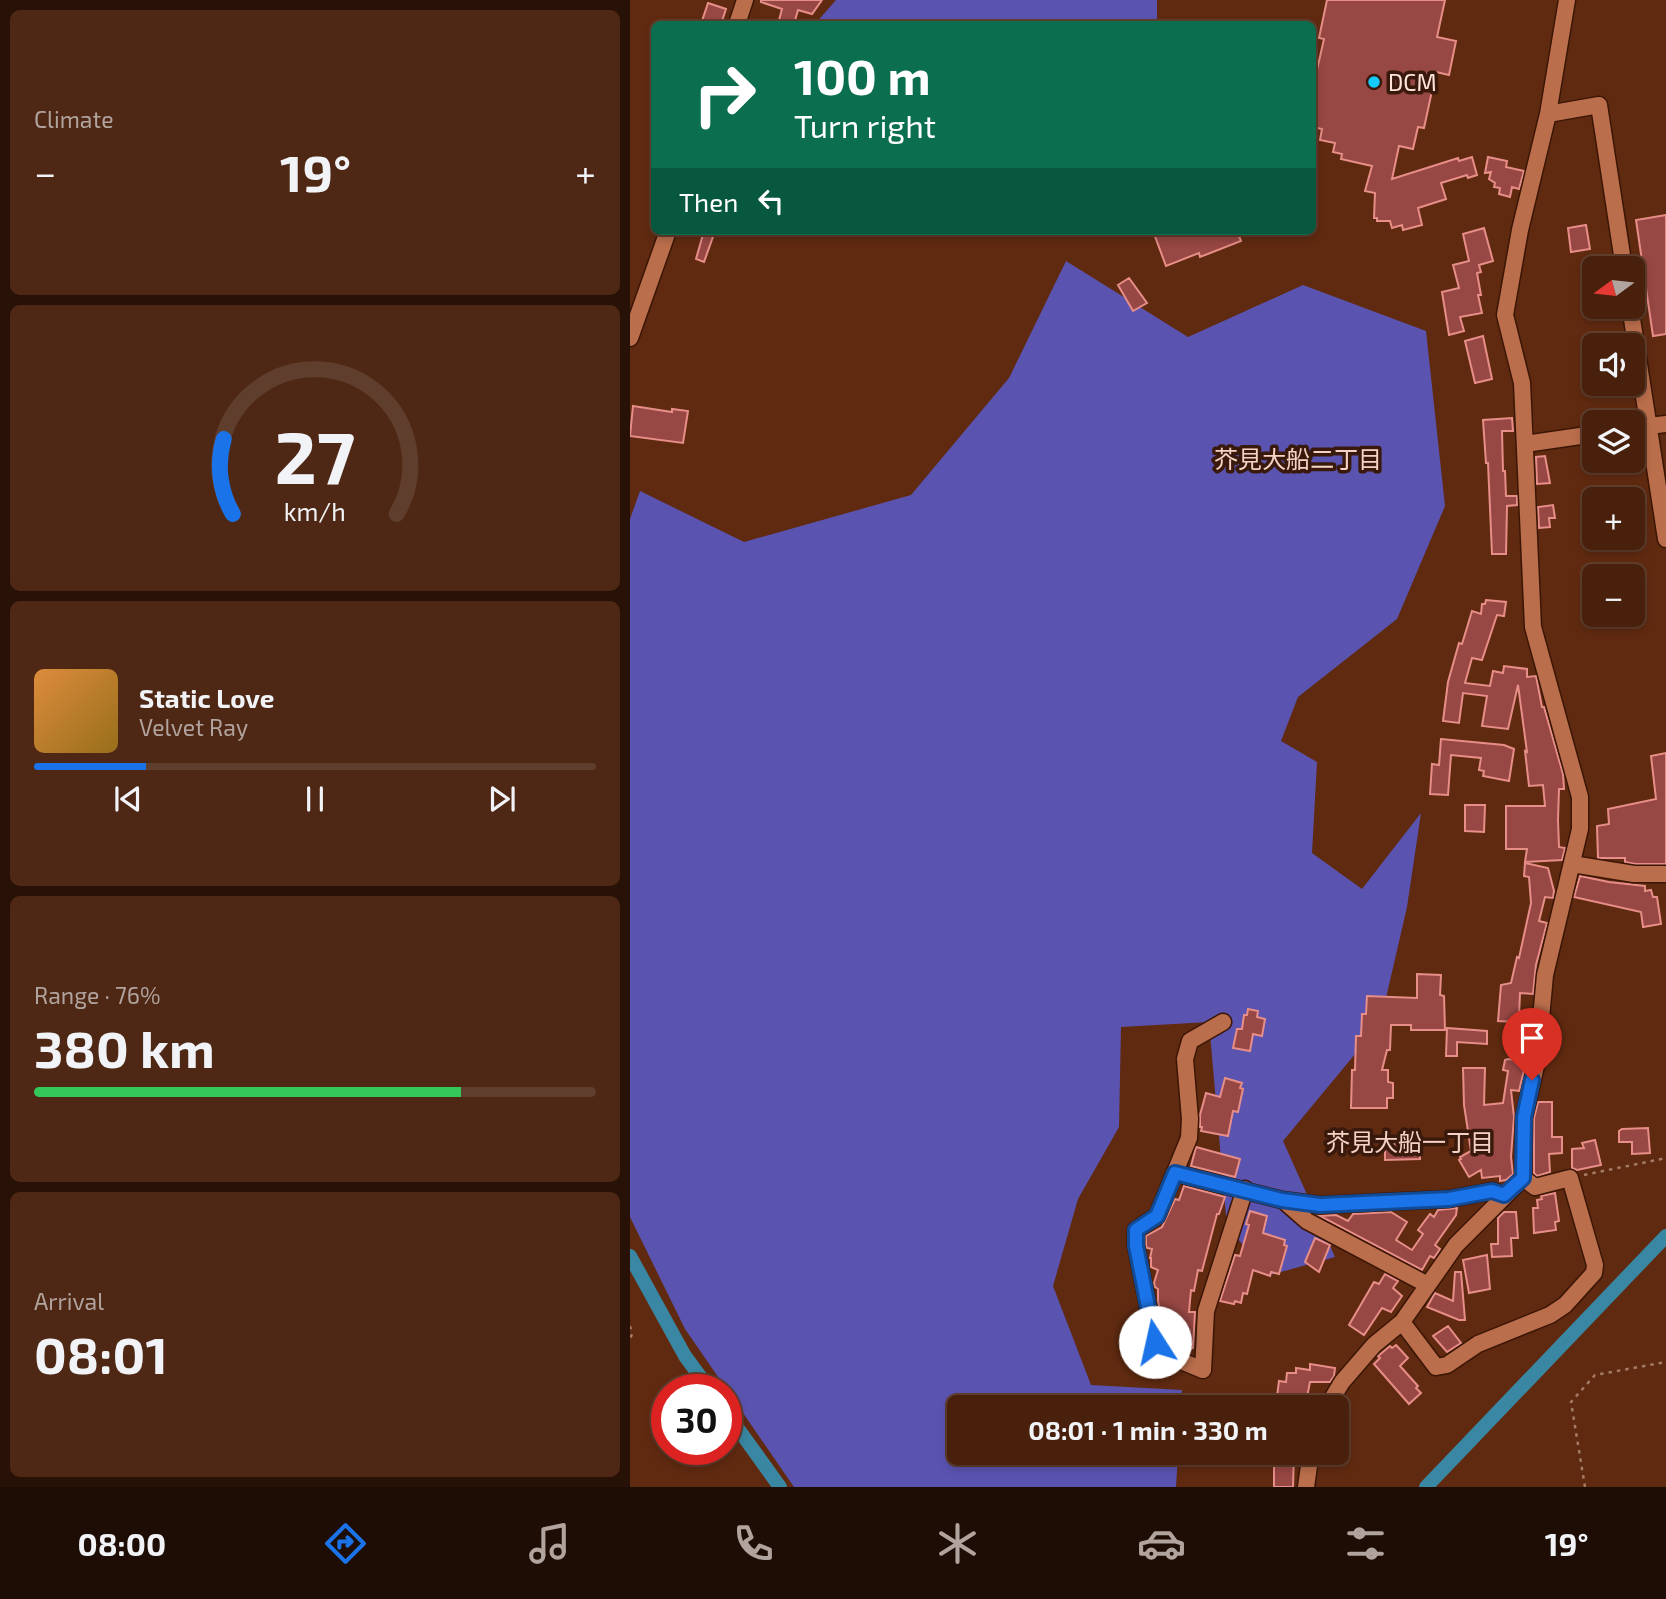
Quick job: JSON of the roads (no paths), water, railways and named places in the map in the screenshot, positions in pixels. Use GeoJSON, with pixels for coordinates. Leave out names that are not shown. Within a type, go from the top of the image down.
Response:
{"type":"FeatureCollection","features":[{"type":"Feature","properties":{"kind":"street"},"geometry":{"type":"LineString","coordinates":[[738,21],[745,0]]}},
{"type":"Feature","properties":{"kind":"street"},"geometry":{"type":"LineString","coordinates":[[1335,1395],[1342,1382],[1374,1345],[1402,1322],[1456,1245],[1523,1178],[1524,1117],[1537,1062],[1545,975],[1580,829],[1580,797],[1533,627],[1522,383],[1505,315],[1520,230],[1548,114],[1567,0]]}},
{"type":"Feature","properties":{"kind":"street"},"geometry":{"type":"LineString","coordinates":[[1548,114],[1599,106],[1622,256]]}},
{"type":"Feature","properties":{"kind":"street"},"geometry":{"type":"LineString","coordinates":[[630,338],[667,235]]}},
{"type":"Feature","properties":{"kind":"street"},"geometry":{"type":"LineString","coordinates":[[1631,319],[1639,410]]}},
{"type":"Feature","properties":{"kind":"street"},"geometry":{"type":"LineString","coordinates":[[1645,426],[1666,424]]}},
{"type":"Feature","properties":{"kind":"street"},"geometry":{"type":"LineString","coordinates":[[1525,444],[1582,436]]}},
{"type":"Feature","properties":{"kind":"street"},"geometry":{"type":"LineString","coordinates":[[1645,449],[1666,539]]}},
{"type":"Feature","properties":{"kind":"street"},"geometry":{"type":"LineString","coordinates":[[1572,864],[1634,874],[1666,874]]}},
{"type":"Feature","properties":{"kind":"street"},"geometry":{"type":"LineString","coordinates":[[1223,1022],[1191,1041],[1185,1059],[1191,1119],[1189,1139],[1157,1216],[1136,1230],[1136,1246],[1155,1342],[1164,1354],[1203,1370],[1206,1311],[1245,1189]]}},
{"type":"Feature","properties":{"kind":"street"},"geometry":{"type":"LineString","coordinates":[[1175,1173],[1282,1200],[1320,1205],[1449,1199],[1492,1191],[1504,1195]]}},
{"type":"Feature","properties":{"kind":"street"},"geometry":{"type":"LineString","coordinates":[[1402,1322],[1436,1367],[1447,1365],[1478,1344],[1550,1315],[1565,1305],[1594,1273],[1595,1265],[1570,1178],[1535,1187],[1523,1178]]}},
{"type":"Feature","properties":{"kind":"street"},"geometry":{"type":"LineString","coordinates":[[1282,1200],[1307,1221],[1429,1285]]}},
{"type":"Feature","properties":{"kind":"street"},"geometry":{"type":"LineString","coordinates":[[1306,1487],[1309,1465]]}},
{"type":"Feature","properties":{"kind":"waterway"},"geometry":{"type":"LineString","coordinates":[[1426,1487],[1666,1236]]}},
{"type":"Feature","properties":{"kind":"waterway"},"geometry":{"type":"LineString","coordinates":[[630,1256],[685,1356],[698,1374]]}},
{"type":"Feature","properties":{"kind":"waterway"},"geometry":{"type":"LineString","coordinates":[[742,1434],[780,1487]]}},
{"type":"Feature","properties":{"kind":"place","name":"DCM"},"geometry":{"type":"Point","coordinates":[1374,82]}},
{"type":"Feature","properties":{"kind":"district","name":"芥見大船二丁目"},"geometry":{"type":"Point","coordinates":[1298,458]}},
{"type":"Feature","properties":{"kind":"district","name":"芥見大船一丁目"},"geometry":{"type":"Point","coordinates":[1410,1141]}}]}
